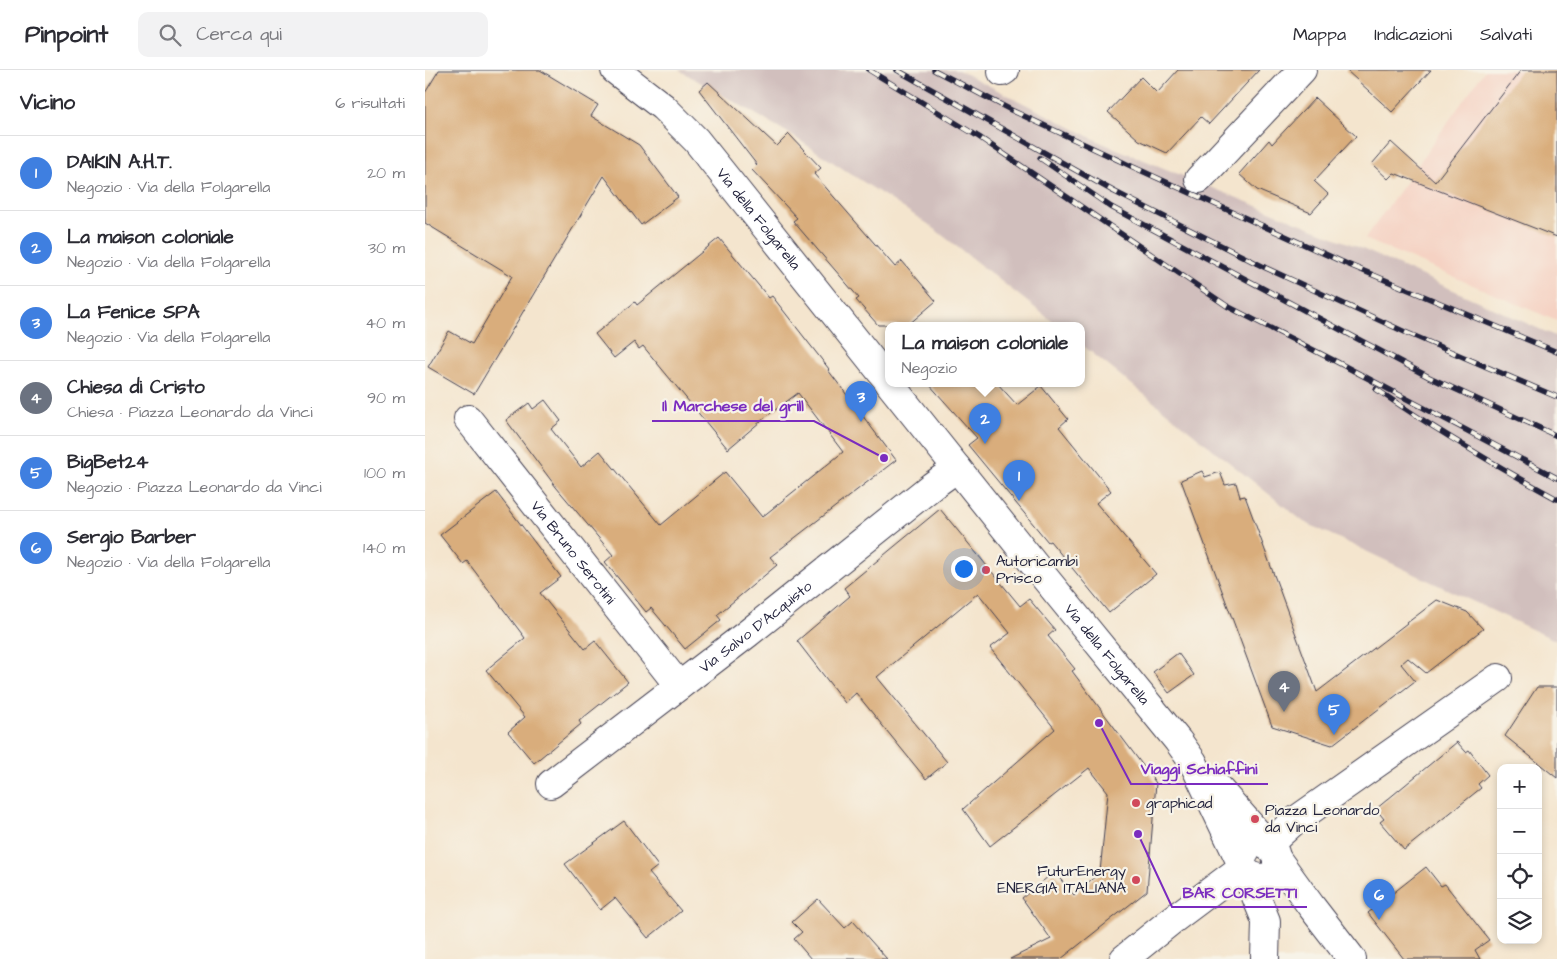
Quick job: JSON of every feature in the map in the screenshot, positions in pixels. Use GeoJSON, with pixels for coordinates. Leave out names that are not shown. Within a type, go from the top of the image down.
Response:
{"type":"FeatureCollection","features":[{"type":"Feature","properties":{"kind":"street","name":"Via della Folgarella"},"geometry":{"type":"LineString","coordinates":[[615,70],[663,107],[696,140],[885,377]]}},
{"type":"Feature","properties":{"kind":"street"},"geometry":{"type":"LineString","coordinates":[[1199,179],[1302,70]]}},
{"type":"Feature","properties":{"kind":"street","name":"Via della Folgarella"},"geometry":{"type":"LineString","coordinates":[[893,387],[1172,733],[1193,762]]}},
{"type":"Feature","properties":{"kind":"street","name":"Via Bruno Serotini"},"geometry":{"type":"LineString","coordinates":[[468,419],[679,686]]}},
{"type":"Feature","properties":{"kind":"street","name":"Via Salvo D'Acquisto"},"geometry":{"type":"LineString","coordinates":[[551,784],[747,634],[957,468]]}},
{"type":"Feature","properties":{"kind":"street"},"geometry":{"type":"LineString","coordinates":[[1272,852],[1291,823],[1498,678]]}},
{"type":"Feature","properties":{"kind":"street"},"geometry":{"type":"LineString","coordinates":[[1193,762],[1200,767],[1272,852],[1346,950]]}},
{"type":"Feature","properties":{"kind":"street"},"geometry":{"type":"LineString","coordinates":[[1193,762],[1245,869],[1266,921],[1265,959]]}},
{"type":"Feature","properties":{"kind":"street"},"geometry":{"type":"LineString","coordinates":[[1245,869],[1244,855],[1251,846],[1256,844],[1272,852]]}},
{"type":"Feature","properties":{"kind":"street"},"geometry":{"type":"LineString","coordinates":[[1124,959],[1164,927],[1245,869]]}},
{"type":"Feature","properties":{"kind":"street"},"geometry":{"type":"LineString","coordinates":[[1266,921],[1281,904],[1293,900],[1308,901]]}},
{"type":"Feature","properties":{"kind":"shaded area"},"geometry":{"type":"Polygon","coordinates":[[[679,70],[958,70],[1102,143],[1358,247],[1557,337],[1557,641],[1304,522],[1085,347],[1085,322],[1053,322],[928,224],[785,131],[679,70]]]}},
{"type":"Feature","properties":{"kind":"shaded area"},"geometry":{"type":"Polygon","coordinates":[[[1485,70],[1557,70],[1557,321],[1365,239],[1485,70]]]}},
{"type":"Feature","properties":{"kind":"building"},"geometry":{"type":"Polygon","coordinates":[[[439,70],[540,70],[598,105],[591,116],[639,145],[678,197],[641,225],[604,176],[474,394],[428,367],[449,331],[472,344],[512,276],[425,223],[425,93],[439,70]]]}},
{"type":"Feature","properties":{"kind":"building"},"geometry":{"type":"Polygon","coordinates":[[[1178,70],[1259,70],[1209,124],[1201,117],[1167,153],[1139,140],[1108,112],[1141,77],[1157,93],[1178,70]]]}},
{"type":"Feature","properties":{"kind":"building"},"geometry":{"type":"Polygon","coordinates":[[[1346,70],[1431,70],[1392,112],[1346,70]]]}},
{"type":"Feature","properties":{"kind":"building"},"geometry":{"type":"Polygon","coordinates":[[[1521,70],[1557,70],[1557,237],[1394,173],[1388,179],[1372,164],[1391,142],[1435,182],[1521,70]]]}},
{"type":"Feature","properties":{"kind":"building"},"geometry":{"type":"Polygon","coordinates":[[[708,82],[777,146],[789,134],[821,168],[814,174],[895,267],[902,261],[936,301],[912,322],[885,322],[885,325],[878,325],[856,300],[859,298],[793,221],[797,218],[752,170],[757,165],[699,90],[708,82]]]}},
{"type":"Feature","properties":{"kind":"building"},"geometry":{"type":"Polygon","coordinates":[[[1315,98],[1356,136],[1314,181],[1328,194],[1311,213],[1257,190],[1239,174],[1269,140],[1272,144],[1315,98]]]}},
{"type":"Feature","properties":{"kind":"building"},"geometry":{"type":"Polygon","coordinates":[[[719,238],[769,298],[772,296],[896,460],[770,557],[777,565],[717,615],[721,620],[685,649],[651,608],[646,612],[605,562],[613,555],[556,487],[506,420],[529,403],[533,409],[545,400],[561,421],[551,429],[581,467],[600,451],[661,525],[725,472],[762,517],[843,452],[798,393],[728,449],[643,346],[639,349],[634,342],[614,358],[595,334],[635,302],[637,305],[719,238]]]}},
{"type":"Feature","properties":{"kind":"building"},"geometry":{"type":"Polygon","coordinates":[[[932,387],[1001,387],[1017,405],[1042,387],[1068,419],[1059,427],[1111,491],[1096,503],[1156,574],[1109,613],[968,445],[977,438],[932,387]]]}},
{"type":"Feature","properties":{"kind":"building"},"geometry":{"type":"Polygon","coordinates":[[[1202,471],[1205,477],[1220,472],[1225,485],[1236,483],[1240,497],[1245,496],[1317,692],[1437,600],[1467,612],[1483,629],[1426,673],[1408,658],[1401,664],[1415,681],[1332,745],[1272,726],[1181,480],[1202,471]]]}},
{"type":"Feature","properties":{"kind":"building"},"geometry":{"type":"Polygon","coordinates":[[[496,492],[561,577],[540,593],[585,649],[595,641],[628,682],[579,721],[581,724],[534,763],[508,732],[525,717],[486,670],[525,638],[467,561],[463,564],[440,535],[496,492]]]}},
{"type":"Feature","properties":{"kind":"building"},"geometry":{"type":"Polygon","coordinates":[[[940,509],[1020,606],[1029,599],[1055,630],[1048,636],[1075,669],[1072,671],[1156,783],[1147,891],[1061,959],[1010,959],[1051,939],[1022,898],[1054,872],[1074,895],[1100,872],[1108,792],[1089,768],[990,846],[963,809],[1055,729],[990,648],[1010,633],[978,593],[877,677],[947,762],[926,779],[856,693],[845,703],[797,641],[850,596],[844,588],[940,509]]]}},
{"type":"Feature","properties":{"kind":"building"},"geometry":{"type":"Polygon","coordinates":[[[1178,653],[1194,675],[1169,693],[1153,672],[1178,653]]]}},
{"type":"Feature","properties":{"kind":"building"},"geometry":{"type":"Polygon","coordinates":[[[1537,687],[1557,687],[1557,778],[1505,736],[1537,687]]]}},
{"type":"Feature","properties":{"kind":"building"},"geometry":{"type":"Polygon","coordinates":[[[1457,742],[1466,752],[1469,750],[1488,775],[1478,784],[1481,788],[1404,850],[1380,822],[1384,819],[1376,809],[1457,742]]]}},
{"type":"Feature","properties":{"kind":"building"},"geometry":{"type":"Polygon","coordinates":[[[624,821],[658,866],[649,873],[681,911],[648,938],[615,898],[600,910],[565,864],[624,821]]]}},
{"type":"Feature","properties":{"kind":"building"},"geometry":{"type":"Polygon","coordinates":[[[1426,867],[1441,886],[1445,884],[1489,940],[1475,950],[1480,959],[1404,959],[1368,913],[1426,867]]]}},
{"type":"Feature","properties":{"kind":"building"},"geometry":{"type":"Polygon","coordinates":[[[818,899],[845,928],[853,921],[887,959],[811,959],[794,939],[802,932],[792,922],[818,899]]]}},
{"type":"Feature","properties":{"kind":"railway"},"geometry":{"type":"LineString","coordinates":[[869,70],[979,137],[1227,306],[1557,478]]}},
{"type":"Feature","properties":{"kind":"railway"},"geometry":{"type":"LineString","coordinates":[[897,70],[1113,191],[1266,268],[1405,332],[1557,397]]}},
{"type":"Feature","properties":{"kind":"railway"},"geometry":{"type":"LineString","coordinates":[[934,70],[1011,110],[1347,264],[1557,352]]}},
{"type":"Feature","properties":{"kind":"railway"},"geometry":{"type":"LineString","coordinates":[[1040,158],[1111,207],[1429,377],[1557,436]]}},
{"type":"Feature","properties":{"kind":"railway"},"geometry":{"type":"LineString","coordinates":[[1376,389],[1465,446],[1557,499]]}},
{"type":"Feature","properties":{"kind":"place","name":"La Fenice SPA"},"geometry":{"type":"Point","coordinates":[861,422]}},
{"type":"Feature","properties":{"kind":"place","name":"La maison coloniale"},"geometry":{"type":"Point","coordinates":[985,444]}},
{"type":"Feature","properties":{"kind":"place","name":"Il Marchese del grill"},"geometry":{"type":"Point","coordinates":[884,458]}},
{"type":"Feature","properties":{"kind":"place","name":"DAIKIN A.H.T."},"geometry":{"type":"Point","coordinates":[1019,501]}},
{"type":"Feature","properties":{"kind":"place","name":"Autoricambi Prisco"},"geometry":{"type":"Point","coordinates":[986,570]}},
{"type":"Feature","properties":{"kind":"place","name":"Chiesa di Cristo"},"geometry":{"type":"Point","coordinates":[1284,712]}},
{"type":"Feature","properties":{"kind":"place","name":"Viaggi Schiaffini"},"geometry":{"type":"Point","coordinates":[1099,723]}},
{"type":"Feature","properties":{"kind":"place","name":"BigBet24"},"geometry":{"type":"Point","coordinates":[1334,735]}},
{"type":"Feature","properties":{"kind":"place","name":"graphicad"},"geometry":{"type":"Point","coordinates":[1136,803]}},
{"type":"Feature","properties":{"kind":"place","name":"Piazza Leonardo da Vinci"},"geometry":{"type":"Point","coordinates":[1255,819]}},
{"type":"Feature","properties":{"kind":"place","name":"BAR CORSETTI"},"geometry":{"type":"Point","coordinates":[1138,834]}},
{"type":"Feature","properties":{"kind":"place","name":"FuturEnergy ENERGIA ITALIANA"},"geometry":{"type":"Point","coordinates":[1136,880]}},
{"type":"Feature","properties":{"kind":"place","name":"Sergio Barber"},"geometry":{"type":"Point","coordinates":[1379,920]}}]}
